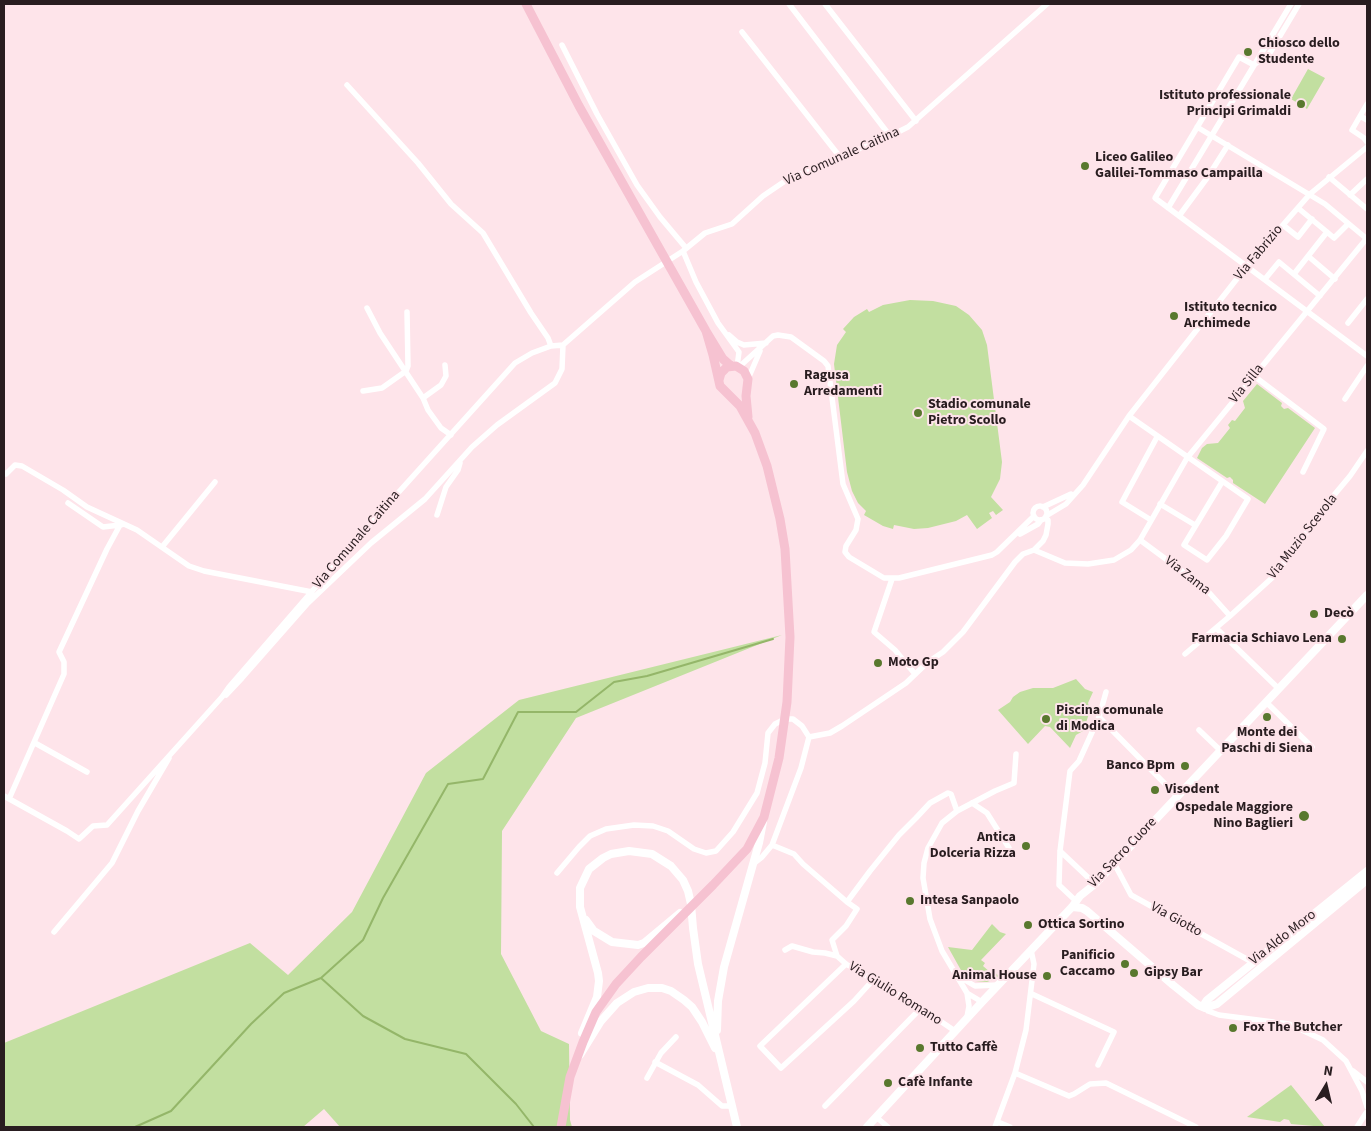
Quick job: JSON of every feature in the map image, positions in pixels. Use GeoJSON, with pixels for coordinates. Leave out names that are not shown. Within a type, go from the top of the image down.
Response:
{"type":"FeatureCollection","features":[{"type":"Feature","properties":{"kind":"main road"},"geometry":{"type":"LineString","coordinates":[[526,4],[579,106],[706,331],[723,359],[746,373],[748,378],[746,388],[749,420],[767,466],[775,494],[785,549],[786,573],[789,670],[784,734],[764,817],[747,849],[641,957],[616,984],[596,1012],[575,1060],[566,1094],[561,1127]]}},
{"type":"Feature","properties":{"kind":"main road"},"geometry":{"type":"LineString","coordinates":[[706,331],[722,390],[729,395],[749,420]]}},
{"type":"Feature","properties":{"kind":"main road"},"geometry":{"type":"LineString","coordinates":[[719,381],[719,377],[724,370],[736,367]]}},
{"type":"Feature","properties":{"kind":"main road"},"geometry":{"type":"LineString","coordinates":[[729,395],[739,394],[746,388]]}},
{"type":"Feature","properties":{"kind":"street"},"geometry":{"type":"LineString","coordinates":[[789,4],[890,136]]}},
{"type":"Feature","properties":{"kind":"street"},"geometry":{"type":"LineString","coordinates":[[825,4],[916,121]]}},
{"type":"Feature","properties":{"kind":"street","name":"Via Comunale Caitina"},"geometry":{"type":"LineString","coordinates":[[7,798],[67,830],[79,839],[93,826],[101,827],[107,825],[222,698],[229,687],[327,574],[515,363],[532,353],[551,346],[563,345],[635,282],[658,266],[674,258],[705,233],[732,224],[763,196],[788,179],[890,136],[916,121],[1047,4]]}},
{"type":"Feature","properties":{"kind":"street"},"geometry":{"type":"LineString","coordinates":[[1168,208],[1291,4]]}},
{"type":"Feature","properties":{"kind":"street"},"geometry":{"type":"LineString","coordinates":[[1254,65],[1268,56],[1299,4]]}},
{"type":"Feature","properties":{"kind":"street"},"geometry":{"type":"LineString","coordinates":[[742,32],[840,157]]}},
{"type":"Feature","properties":{"kind":"street"},"geometry":{"type":"LineString","coordinates":[[562,45],[637,185],[685,249],[696,282],[721,327],[739,352],[736,367]]}},
{"type":"Feature","properties":{"kind":"street"},"geometry":{"type":"LineString","coordinates":[[1254,65],[1239,57],[1155,198],[1367,356]]}},
{"type":"Feature","properties":{"kind":"street"},"geometry":{"type":"LineString","coordinates":[[347,85],[418,163],[451,204],[483,233],[548,338],[551,346]]}},
{"type":"Feature","properties":{"kind":"street"},"geometry":{"type":"LineString","coordinates":[[1367,104],[1352,130],[1367,142]]}},
{"type":"Feature","properties":{"kind":"street"},"geometry":{"type":"LineString","coordinates":[[1360,116],[1367,120]]}},
{"type":"Feature","properties":{"kind":"street"},"geometry":{"type":"LineString","coordinates":[[1197,127],[1310,194],[1367,239]]}},
{"type":"Feature","properties":{"kind":"street"},"geometry":{"type":"LineString","coordinates":[[1179,216],[1228,145]]}},
{"type":"Feature","properties":{"kind":"street","name":"Via Fabrizio"},"geometry":{"type":"LineString","coordinates":[[1013,537],[1028,530],[1066,504],[1083,485],[1128,416],[1247,266],[1310,194],[1367,147]]}},
{"type":"Feature","properties":{"kind":"street"},"geometry":{"type":"LineString","coordinates":[[1329,177],[1367,209]]}},
{"type":"Feature","properties":{"kind":"street"},"geometry":{"type":"LineString","coordinates":[[1350,195],[1367,179]]}},
{"type":"Feature","properties":{"kind":"street"},"geometry":{"type":"LineString","coordinates":[[1298,208],[1334,238],[1348,224]]}},
{"type":"Feature","properties":{"kind":"street"},"geometry":{"type":"LineString","coordinates":[[1283,225],[1298,237],[1312,219]]}},
{"type":"Feature","properties":{"kind":"street"},"geometry":{"type":"LineString","coordinates":[[1294,274],[1328,232]]}},
{"type":"Feature","properties":{"kind":"street","name":"Via Silla"},"geometry":{"type":"LineString","coordinates":[[1140,540],[1187,458],[1367,239]]}},
{"type":"Feature","properties":{"kind":"street"},"geometry":{"type":"LineString","coordinates":[[1308,256],[1335,278]]}},
{"type":"Feature","properties":{"kind":"street"},"geometry":{"type":"LineString","coordinates":[[1265,279],[1279,262],[1320,296]]}},
{"type":"Feature","properties":{"kind":"street"},"geometry":{"type":"LineString","coordinates":[[1348,323],[1367,299]]}},
{"type":"Feature","properties":{"kind":"street"},"geometry":{"type":"LineString","coordinates":[[367,308],[380,333],[423,398],[428,410],[441,428],[450,435]]}},
{"type":"Feature","properties":{"kind":"street"},"geometry":{"type":"LineString","coordinates":[[363,391],[382,388],[406,371],[408,366],[407,312]]}},
{"type":"Feature","properties":{"kind":"street"},"geometry":{"type":"LineString","coordinates":[[721,327],[737,342],[744,345],[764,345]]}},
{"type":"Feature","properties":{"kind":"street"},"geometry":{"type":"LineString","coordinates":[[736,367],[764,345],[772,336],[784,335],[791,337],[828,366],[843,484],[858,519],[856,530],[846,546],[845,552],[849,557],[884,578],[892,579],[992,555],[1034,516],[1036,508],[1060,501],[1076,492]]}},
{"type":"Feature","properties":{"kind":"street"},"geometry":{"type":"LineString","coordinates":[[222,698],[233,689],[308,603],[371,543],[426,499],[472,447],[497,425],[555,383],[559,377],[563,362],[563,345]]}},
{"type":"Feature","properties":{"kind":"street"},"geometry":{"type":"LineString","coordinates":[[748,378],[764,345]]}},
{"type":"Feature","properties":{"kind":"street"},"geometry":{"type":"LineString","coordinates":[[423,398],[441,385],[446,376],[445,366]]}},
{"type":"Feature","properties":{"kind":"street"},"geometry":{"type":"LineString","coordinates":[[1345,399],[1367,366]]}},
{"type":"Feature","properties":{"kind":"street"},"geometry":{"type":"LineString","coordinates":[[1254,376],[1324,429],[1303,472]]}},
{"type":"Feature","properties":{"kind":"street"},"geometry":{"type":"LineString","coordinates":[[1128,416],[1248,499],[1226,536],[1207,560],[1184,545],[1222,482]]}},
{"type":"Feature","properties":{"kind":"street"},"geometry":{"type":"LineString","coordinates":[[1151,520],[1122,502],[1157,437]]}},
{"type":"Feature","properties":{"kind":"street","name":"Via Muzio Scevola"},"geometry":{"type":"LineString","coordinates":[[1185,654],[1273,577],[1367,451]]}},
{"type":"Feature","properties":{"kind":"street"},"geometry":{"type":"LineString","coordinates":[[437,515],[446,487],[458,470],[461,461]]}},
{"type":"Feature","properties":{"kind":"street"},"geometry":{"type":"LineString","coordinates":[[4,473],[6,474],[15,465],[22,466],[63,490],[87,507],[137,530],[190,566],[204,571],[312,592]]}},
{"type":"Feature","properties":{"kind":"street"},"geometry":{"type":"LineString","coordinates":[[162,547],[215,482]]}},
{"type":"Feature","properties":{"kind":"street"},"geometry":{"type":"LineString","coordinates":[[68,503],[103,527],[122,524]]}},
{"type":"Feature","properties":{"kind":"street"},"geometry":{"type":"LineString","coordinates":[[1160,504],[1196,525]]}},
{"type":"Feature","properties":{"kind":"street"},"geometry":{"type":"LineString","coordinates":[[1043,507],[1047,512],[1044,518]]}},
{"type":"Feature","properties":{"kind":"street"},"geometry":{"type":"LineString","coordinates":[[808,737],[820,735],[842,726],[890,695],[928,662],[943,652],[963,632],[1015,562],[1023,554],[1034,550],[1043,541],[1046,535],[1048,520],[1034,516]]}},
{"type":"Feature","properties":{"kind":"street"},"geometry":{"type":"LineString","coordinates":[[7,798],[35,743],[64,674],[64,662],[59,652],[107,548],[122,524]]}},
{"type":"Feature","properties":{"kind":"street"},"geometry":{"type":"LineString","coordinates":[[1034,550],[1066,564],[1088,564],[1114,560],[1131,550],[1140,540]]}},
{"type":"Feature","properties":{"kind":"street","name":"Via Zama"},"geometry":{"type":"LineString","coordinates":[[1140,540],[1205,588],[1230,616]]}},
{"type":"Feature","properties":{"kind":"street"},"geometry":{"type":"LineString","coordinates":[[327,574],[336,576]]}},
{"type":"Feature","properties":{"kind":"street"},"geometry":{"type":"LineString","coordinates":[[892,579],[874,632],[896,650],[915,674]]}},
{"type":"Feature","properties":{"kind":"street","name":"Via Sacro Cuore"},"geometry":{"type":"LineString","coordinates":[[1074,904],[1366,600]]}},
{"type":"Feature","properties":{"kind":"street"},"geometry":{"type":"LineString","coordinates":[[1216,628],[1279,689]]}},
{"type":"Feature","properties":{"kind":"street"},"geometry":{"type":"LineString","coordinates":[[1106,692],[1099,717],[1079,762],[1070,771],[1060,851],[1059,885],[1074,904],[1087,911],[1172,985],[1198,1005],[1210,1007],[1208,1011],[1220,1015],[1273,1021],[1289,1024],[1303,1030],[1323,1040],[1334,1049],[1350,1068],[1367,1082]]}},
{"type":"Feature","properties":{"kind":"street"},"geometry":{"type":"LineString","coordinates":[[1266,702],[1312,747]]}},
{"type":"Feature","properties":{"kind":"street"},"geometry":{"type":"LineString","coordinates":[[1099,717],[1177,796]]}},
{"type":"Feature","properties":{"kind":"street"},"geometry":{"type":"LineString","coordinates":[[557,873],[578,847],[590,836],[606,829],[634,825],[652,826],[668,831],[694,849],[706,853],[716,851],[746,814],[757,792],[765,763],[768,733],[775,724],[785,719],[793,719],[802,726],[808,737],[801,768],[772,845],[753,864]]}},
{"type":"Feature","properties":{"kind":"street"},"geometry":{"type":"LineString","coordinates":[[1199,730],[1221,752]]}},
{"type":"Feature","properties":{"kind":"street"},"geometry":{"type":"LineString","coordinates":[[35,743],[87,772]]}},
{"type":"Feature","properties":{"kind":"street"},"geometry":{"type":"LineString","coordinates":[[54,932],[112,863],[138,811],[172,754]]}},
{"type":"Feature","properties":{"kind":"street"},"geometry":{"type":"LineString","coordinates":[[967,1018],[969,1006],[966,993],[942,952],[927,908],[923,878],[924,863],[934,836],[942,823],[957,811],[994,791],[1014,783],[1016,754]]}},
{"type":"Feature","properties":{"kind":"street"},"geometry":{"type":"LineString","coordinates":[[772,845],[794,854],[847,902],[899,835],[930,804],[945,794],[951,794],[957,811]]}},
{"type":"Feature","properties":{"kind":"street"},"geometry":{"type":"LineString","coordinates":[[972,803],[986,813],[1009,848]]}},
{"type":"Feature","properties":{"kind":"street"},"geometry":{"type":"LineString","coordinates":[[717,1044],[716,1012],[724,967],[764,817]]}},
{"type":"Feature","properties":{"kind":"street"},"geometry":{"type":"LineString","coordinates":[[575,1060],[578,1043],[599,988],[598,973],[580,907],[580,888],[589,869],[596,862],[611,854],[629,851],[652,854],[666,862],[677,872],[688,891],[698,964],[731,1106],[738,1127]]}},
{"type":"Feature","properties":{"kind":"street"},"geometry":{"type":"LineString","coordinates":[[1060,851],[1095,884]]}},
{"type":"Feature","properties":{"kind":"street","name":"Via Giotto"},"geometry":{"type":"LineString","coordinates":[[1114,863],[1131,895],[1252,962]]}},
{"type":"Feature","properties":{"kind":"street","name":"Via Aldo Moro"},"geometry":{"type":"LineString","coordinates":[[1367,871],[1299,931],[1210,1007],[1205,1003],[1252,962],[1299,931],[1367,880]]}},
{"type":"Feature","properties":{"kind":"street"},"geometry":{"type":"LineString","coordinates":[[580,907],[589,925],[603,937],[621,944],[638,945],[644,943],[713,885]]}},
{"type":"Feature","properties":{"kind":"street"},"geometry":{"type":"LineString","coordinates":[[1085,892],[1084,900],[1087,911]]}},
{"type":"Feature","properties":{"kind":"street","name":"Via Giulio Romano"},"geometry":{"type":"LineString","coordinates":[[847,902],[857,909],[846,926],[832,940],[837,956],[846,964],[921,1008],[955,1032]]}},
{"type":"Feature","properties":{"kind":"street"},"geometry":{"type":"LineString","coordinates":[[867,1127],[1074,904]]}},
{"type":"Feature","properties":{"kind":"street"},"geometry":{"type":"LineString","coordinates":[[785,950],[792,946],[837,956]]}},
{"type":"Feature","properties":{"kind":"street"},"geometry":{"type":"LineString","coordinates":[[1010,1127],[996,1124],[1015,1073],[1026,1030],[1032,994],[1034,964],[1031,950]]}},
{"type":"Feature","properties":{"kind":"street"},"geometry":{"type":"LineString","coordinates":[[846,964],[760,1046],[781,1068],[854,1002],[873,980]]}},
{"type":"Feature","properties":{"kind":"street"},"geometry":{"type":"LineString","coordinates":[[956,975],[975,986],[998,985]]}},
{"type":"Feature","properties":{"kind":"street"},"geometry":{"type":"LineString","coordinates":[[975,986],[983,1000]]}},
{"type":"Feature","properties":{"kind":"street"},"geometry":{"type":"LineString","coordinates":[[575,1060],[588,1045],[601,1021],[617,1003],[634,992],[662,988],[678,994],[692,1007],[707,1030],[720,1061]]}},
{"type":"Feature","properties":{"kind":"street"},"geometry":{"type":"LineString","coordinates":[[966,993],[983,1000]]}},
{"type":"Feature","properties":{"kind":"street"},"geometry":{"type":"LineString","coordinates":[[1032,994],[1114,1032],[1098,1065]]}},
{"type":"Feature","properties":{"kind":"street"},"geometry":{"type":"LineString","coordinates":[[825,1106],[921,1008]]}},
{"type":"Feature","properties":{"kind":"street"},"geometry":{"type":"LineString","coordinates":[[647,1078],[655,1062],[676,1037]]}},
{"type":"Feature","properties":{"kind":"street"},"geometry":{"type":"LineString","coordinates":[[655,1062],[688,1079],[722,1106],[731,1106]]}},
{"type":"Feature","properties":{"kind":"street"},"geometry":{"type":"LineString","coordinates":[[1350,1068],[1362,1091],[1367,1122]]}},
{"type":"Feature","properties":{"kind":"street"},"geometry":{"type":"LineString","coordinates":[[1015,1073],[1068,1096],[1090,1084],[1106,1083],[1196,1127]]}},
{"type":"Feature","properties":{"kind":"street"},"geometry":{"type":"LineString","coordinates":[[1357,1127],[1366,1109]]}},
{"type":"Feature","properties":{"kind":"street"},"geometry":{"type":"LineString","coordinates":[[876,1117],[888,1127]]}},
{"type":"Feature","properties":{"kind":"green space"},"geometry":{"type":"Polygon","coordinates":[[[1308,69],[1325,78],[1307,109],[1291,99],[1308,69]]]}},
{"type":"Feature","properties":{"kind":"green space","name":"Stadio comunale Pietro Scollo"},"geometry":{"type":"Polygon","coordinates":[[[910,300],[933,301],[956,306],[969,315],[982,330],[987,345],[1002,462],[1000,479],[991,497],[1003,510],[996,515],[993,511],[989,513],[992,518],[977,529],[967,515],[956,521],[928,528],[914,529],[894,525],[893,529],[883,526],[864,515],[866,511],[858,503],[852,491],[847,472],[834,364],[837,345],[846,332],[843,329],[854,317],[867,309],[869,312],[883,305],[910,300]]]}},
{"type":"Feature","properties":{"kind":"green space"},"geometry":{"type":"Polygon","coordinates":[[[1257,384],[1282,403],[1281,406],[1284,409],[1288,408],[1315,428],[1265,504],[1233,483],[1230,477],[1227,478],[1197,458],[1202,448],[1207,444],[1218,443],[1230,428],[1228,425],[1232,420],[1235,421],[1245,408],[1243,401],[1257,384]]]}},
{"type":"Feature","properties":{"kind":"green space"},"geometry":{"type":"Polygon","coordinates":[[[782,635],[576,718],[502,831],[501,954],[541,1031],[569,1044],[570,1120],[572,1127],[340,1127],[324,1109],[303,1127],[4,1127],[4,1043],[250,943],[288,975],[352,912],[426,773],[519,700],[782,635]]]}},
{"type":"Feature","properties":{"kind":"green space","name":"Piscina comunale di Modica"},"geometry":{"type":"Polygon","coordinates":[[[1076,679],[1085,689],[1093,692],[1088,703],[1090,711],[1083,731],[1076,735],[1070,748],[1050,727],[1045,726],[1028,744],[998,710],[1020,692],[1033,688],[1053,688],[1076,679]]]}},
{"type":"Feature","properties":{"kind":"green space"},"geometry":{"type":"Polygon","coordinates":[[[992,924],[1000,932],[1006,934],[981,960],[985,963],[983,966],[999,976],[987,982],[975,981],[962,972],[948,947],[972,950],[992,924]]]}},
{"type":"Feature","properties":{"kind":"green space"},"geometry":{"type":"Polygon","coordinates":[[[1291,1085],[1325,1127],[1291,1124],[1289,1120],[1284,1119],[1280,1122],[1247,1117],[1291,1085]]]}},
{"type":"Feature","properties":{"kind":"waterway"},"geometry":{"type":"LineString","coordinates":[[135,1127],[171,1111],[251,1024],[284,993],[321,978],[363,940],[383,898],[448,784],[483,779],[518,712],[576,712],[614,682],[647,676],[773,639]]}},
{"type":"Feature","properties":{"kind":"waterway"},"geometry":{"type":"LineString","coordinates":[[321,978],[363,1016],[405,1039],[466,1054],[516,1104],[534,1127]]}},
{"type":"Feature","properties":{"kind":"place","name":"Chiosco dello Studente"},"geometry":{"type":"Point","coordinates":[1248,52]}},
{"type":"Feature","properties":{"kind":"place","name":"Istituto professionale Principi Grimaldi"},"geometry":{"type":"Point","coordinates":[1301,104]}},
{"type":"Feature","properties":{"kind":"place","name":"Liceo Galileo Galilei-Tommaso Campailla"},"geometry":{"type":"Point","coordinates":[1085,166]}},
{"type":"Feature","properties":{"kind":"place","name":"Istituto tecnico Archimede"},"geometry":{"type":"Point","coordinates":[1174,316]}},
{"type":"Feature","properties":{"kind":"place","name":"Ragusa Arredamenti"},"geometry":{"type":"Point","coordinates":[794,384]}},
{"type":"Feature","properties":{"kind":"place","name":"Stadio comunale Pietro Scollo"},"geometry":{"type":"Point","coordinates":[918,413]}},
{"type":"Feature","properties":{"kind":"place","name":"Decò"},"geometry":{"type":"Point","coordinates":[1314,614]}},
{"type":"Feature","properties":{"kind":"place","name":"Farmacia Schiavo Lena"},"geometry":{"type":"Point","coordinates":[1342,639]}},
{"type":"Feature","properties":{"kind":"place","name":"Moto Gp"},"geometry":{"type":"Point","coordinates":[878,663]}},
{"type":"Feature","properties":{"kind":"place","name":"Monte dei Paschi di Siena"},"geometry":{"type":"Point","coordinates":[1267,717]}},
{"type":"Feature","properties":{"kind":"place","name":"Piscina comunale di Modica"},"geometry":{"type":"Point","coordinates":[1046,719]}},
{"type":"Feature","properties":{"kind":"place","name":"Banco Bpm"},"geometry":{"type":"Point","coordinates":[1185,766]}},
{"type":"Feature","properties":{"kind":"place","name":"Visodent"},"geometry":{"type":"Point","coordinates":[1155,790]}},
{"type":"Feature","properties":{"kind":"place","name":"Ospedale Maggiore Nino Baglieri"},"geometry":{"type":"Point","coordinates":[1304,816]}},
{"type":"Feature","properties":{"kind":"place","name":"Antica Dolceria Rizza"},"geometry":{"type":"Point","coordinates":[1026,846]}},
{"type":"Feature","properties":{"kind":"place","name":"Intesa Sanpaolo"},"geometry":{"type":"Point","coordinates":[910,901]}},
{"type":"Feature","properties":{"kind":"place","name":"Ottica Sortino"},"geometry":{"type":"Point","coordinates":[1028,925]}},
{"type":"Feature","properties":{"kind":"place","name":"Panificio Caccamo"},"geometry":{"type":"Point","coordinates":[1125,964]}},
{"type":"Feature","properties":{"kind":"place","name":"Gipsy Bar"},"geometry":{"type":"Point","coordinates":[1134,973]}},
{"type":"Feature","properties":{"kind":"place","name":"Animal House"},"geometry":{"type":"Point","coordinates":[1047,976]}},
{"type":"Feature","properties":{"kind":"place","name":"Fox The Butcher"},"geometry":{"type":"Point","coordinates":[1233,1028]}},
{"type":"Feature","properties":{"kind":"place","name":"Tutto Caffè"},"geometry":{"type":"Point","coordinates":[920,1048]}},
{"type":"Feature","properties":{"kind":"place","name":"Cafè Infante"},"geometry":{"type":"Point","coordinates":[888,1083]}}]}
